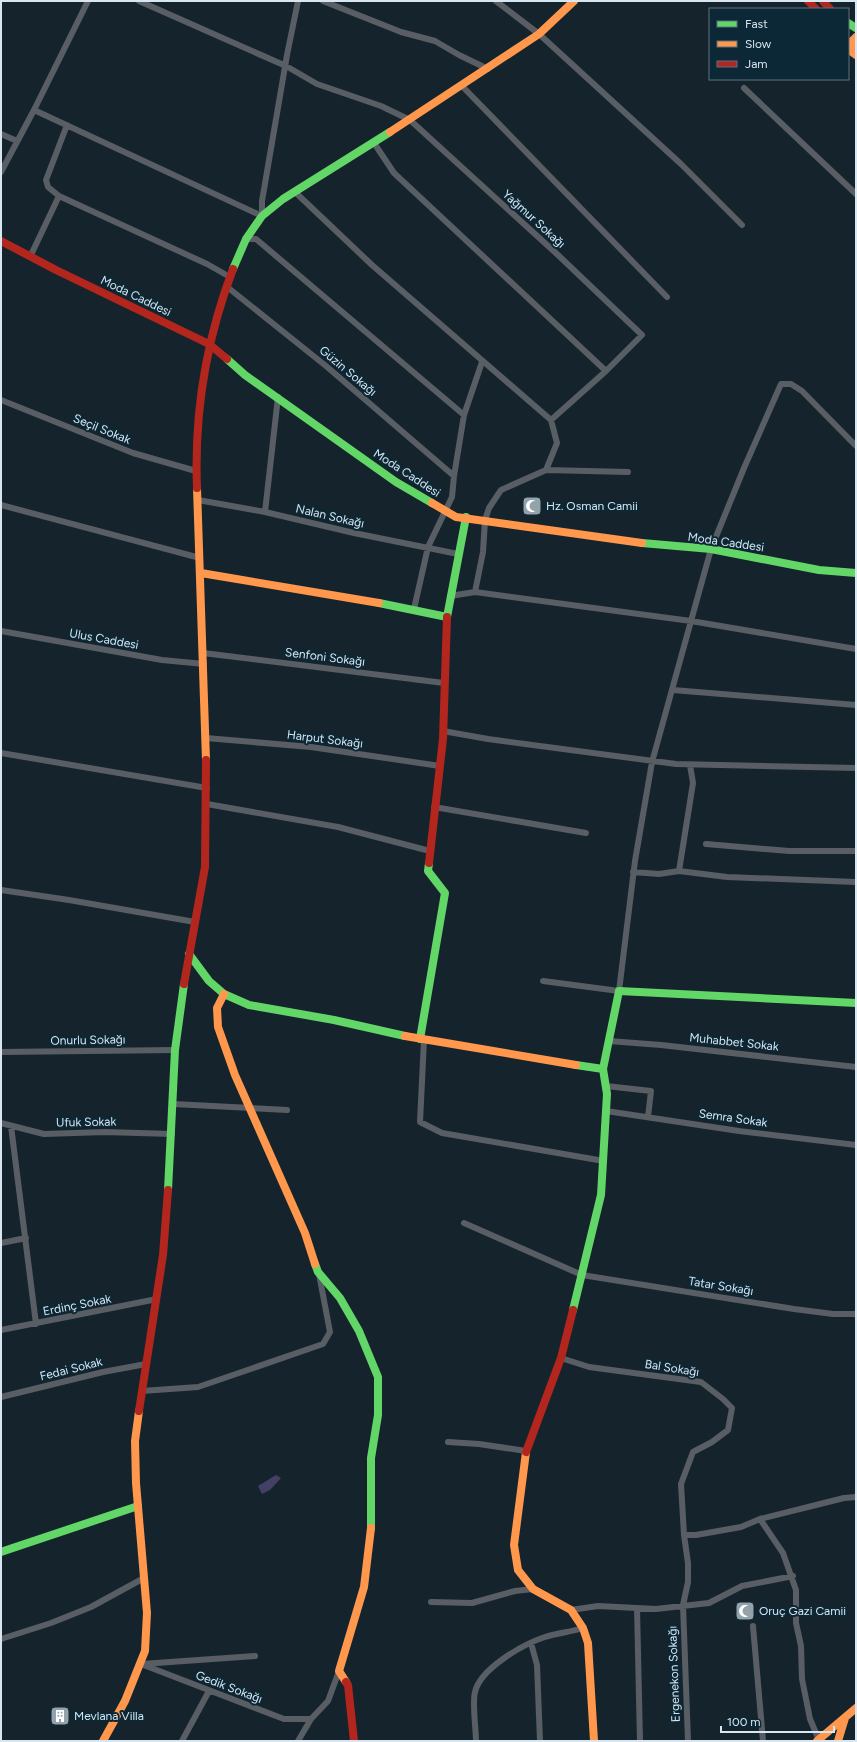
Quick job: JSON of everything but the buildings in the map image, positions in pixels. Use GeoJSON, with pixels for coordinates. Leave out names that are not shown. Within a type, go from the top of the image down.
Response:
{"type":"FeatureCollection","features":[{"type":"Feature","properties":{"kind":"street"},"geometry":{"type":"LineString","coordinates":[[1,172],[34,110],[88,1]]}},
{"type":"Feature","properties":{"kind":"street","name":"Yağmur Sokağı"},"geometry":{"type":"LineString","coordinates":[[139,1],[286,66],[317,84],[374,104],[410,120],[558,255],[642,335],[606,371]]}},
{"type":"Feature","properties":{"kind":"street"},"geometry":{"type":"LineString","coordinates":[[262,216],[262,201],[298,1]]}},
{"type":"Feature","properties":{"kind":"street"},"geometry":{"type":"LineString","coordinates":[[323,1],[401,32],[436,41],[459,55],[488,69]]}},
{"type":"Feature","properties":{"kind":"street"},"geometry":{"type":"LineString","coordinates":[[496,1],[539,34],[681,164],[742,225]]}},
{"type":"Feature","properties":{"kind":"street"},"geometry":{"type":"LineString","coordinates":[[103,1741],[125,1700],[145,1652],[147,1613],[138,1506],[135,1441],[163,1255],[172,1134],[175,1050],[181,999],[205,867],[207,804],[206,738],[196,471],[198,415],[209,344],[226,286],[246,239],[262,216],[295,192],[410,120],[539,34],[574,1]]}},
{"type":"Feature","properties":{"kind":"street"},"geometry":{"type":"LineString","coordinates":[[853,53],[852,41],[856,37]]}},
{"type":"Feature","properties":{"kind":"street"},"geometry":{"type":"LineString","coordinates":[[462,86],[667,297]]}},
{"type":"Feature","properties":{"kind":"street"},"geometry":{"type":"LineString","coordinates":[[744,88],[856,194]]}},
{"type":"Feature","properties":{"kind":"street"},"geometry":{"type":"LineString","coordinates":[[34,110],[262,216]]}},
{"type":"Feature","properties":{"kind":"street"},"geometry":{"type":"LineString","coordinates":[[67,125],[46,180],[48,187],[59,196],[207,264],[230,277]]}},
{"type":"Feature","properties":{"kind":"street"},"geometry":{"type":"LineString","coordinates":[[1,134],[17,141]]}},
{"type":"Feature","properties":{"kind":"street"},"geometry":{"type":"LineString","coordinates":[[374,143],[394,172],[606,371],[551,420]]}},
{"type":"Feature","properties":{"kind":"street"},"geometry":{"type":"LineString","coordinates":[[295,192],[372,265],[482,362],[551,420],[557,444],[546,470]]}},
{"type":"Feature","properties":{"kind":"street"},"geometry":{"type":"LineString","coordinates":[[30,257],[59,196]]}},
{"type":"Feature","properties":{"kind":"street"},"geometry":{"type":"LineString","coordinates":[[246,239],[256,239],[464,415]]}},
{"type":"Feature","properties":{"kind":"street","name":"Moda Caddesi"},"geometry":{"type":"LineString","coordinates":[[1,241],[30,257],[209,344],[245,375],[396,482],[445,512],[456,517],[466,517],[662,546],[711,549],[820,570],[856,573]]}},
{"type":"Feature","properties":{"kind":"street","name":"Güzin Sokağı"},"geometry":{"type":"LineString","coordinates":[[226,286],[326,366],[454,476]]}},
{"type":"Feature","properties":{"kind":"street"},"geometry":{"type":"LineString","coordinates":[[414,609],[428,547],[452,497],[464,415],[482,362]]}},
{"type":"Feature","properties":{"kind":"street"},"geometry":{"type":"LineString","coordinates":[[594,1741],[588,1643],[583,1628],[571,1610],[533,1589],[518,1570],[514,1545],[526,1450],[561,1358],[601,1195],[606,1110],[606,1086],[603,1069],[619,991],[633,872],[652,762],[711,549],[744,468],[781,384],[791,384],[802,391],[856,446]]}},
{"type":"Feature","properties":{"kind":"street"},"geometry":{"type":"LineString","coordinates":[[264,512],[278,397]]}},
{"type":"Feature","properties":{"kind":"street","name":"Seçil Sokak"},"geometry":{"type":"LineString","coordinates":[[1,400],[133,453],[196,471]]}},
{"type":"Feature","properties":{"kind":"street"},"geometry":{"type":"LineString","coordinates":[[475,592],[483,552],[485,520],[489,508],[500,490],[546,470],[628,472]]}},
{"type":"Feature","properties":{"kind":"street","name":"Nalan Sokağı"},"geometry":{"type":"LineString","coordinates":[[198,500],[264,512],[354,533],[458,554]]}},
{"type":"Feature","properties":{"kind":"street"},"geometry":{"type":"LineString","coordinates":[[1,504],[200,558]]}},
{"type":"Feature","properties":{"kind":"street"},"geometry":{"type":"LineString","coordinates":[[466,517],[447,617],[443,731],[428,871],[445,893],[422,1040],[420,1122],[442,1133],[604,1161]]}},
{"type":"Feature","properties":{"kind":"street"},"geometry":{"type":"LineString","coordinates":[[201,573],[278,588],[414,609],[447,617]]}},
{"type":"Feature","properties":{"kind":"street"},"geometry":{"type":"LineString","coordinates":[[450,596],[475,592],[691,620],[856,649]]}},
{"type":"Feature","properties":{"kind":"street","name":"Ulus Caddesi"},"geometry":{"type":"LineString","coordinates":[[1,631],[162,660],[204,664]]}},
{"type":"Feature","properties":{"kind":"street","name":"Senfoni Sokağı"},"geometry":{"type":"LineString","coordinates":[[203,653],[444,683]]}},
{"type":"Feature","properties":{"kind":"street"},"geometry":{"type":"LineString","coordinates":[[673,690],[856,705]]}},
{"type":"Feature","properties":{"kind":"street"},"geometry":{"type":"LineString","coordinates":[[443,731],[488,739],[652,762],[690,765],[856,768]]}},
{"type":"Feature","properties":{"kind":"street","name":"Harput Sokağı"},"geometry":{"type":"LineString","coordinates":[[206,738],[311,748],[440,766]]}},
{"type":"Feature","properties":{"kind":"street"},"geometry":{"type":"LineString","coordinates":[[1,753],[207,788]]}},
{"type":"Feature","properties":{"kind":"street"},"geometry":{"type":"LineString","coordinates":[[679,871],[693,783],[690,765]]}},
{"type":"Feature","properties":{"kind":"street"},"geometry":{"type":"LineString","coordinates":[[207,804],[338,827],[430,851]]}},
{"type":"Feature","properties":{"kind":"street"},"geometry":{"type":"LineString","coordinates":[[434,807],[586,833]]}},
{"type":"Feature","properties":{"kind":"street"},"geometry":{"type":"LineString","coordinates":[[706,844],[790,851],[856,851]]}},
{"type":"Feature","properties":{"kind":"street"},"geometry":{"type":"LineString","coordinates":[[633,872],[659,874],[679,871],[727,877],[856,882]]}},
{"type":"Feature","properties":{"kind":"street"},"geometry":{"type":"LineString","coordinates":[[1,890],[69,900],[195,922]]}},
{"type":"Feature","properties":{"kind":"street"},"geometry":{"type":"LineString","coordinates":[[189,954],[209,981],[224,994],[248,1005],[334,1020],[422,1040],[603,1069]]}},
{"type":"Feature","properties":{"kind":"street"},"geometry":{"type":"LineString","coordinates":[[543,981],[619,991],[856,1003]]}},
{"type":"Feature","properties":{"kind":"street"},"geometry":{"type":"LineString","coordinates":[[142,1391],[198,1387],[323,1344],[330,1332],[318,1272],[305,1233],[235,1075],[218,1026],[217,1008],[224,994]]}},
{"type":"Feature","properties":{"kind":"street","name":"Muhabbet Sokak"},"geometry":{"type":"LineString","coordinates":[[609,1041],[661,1045],[856,1067]]}},
{"type":"Feature","properties":{"kind":"street","name":"Onurlu Sokağı"},"geometry":{"type":"LineString","coordinates":[[1,1052],[175,1050]]}},
{"type":"Feature","properties":{"kind":"street"},"geometry":{"type":"LineString","coordinates":[[606,1086],[651,1091],[648,1117]]}},
{"type":"Feature","properties":{"kind":"street"},"geometry":{"type":"LineString","coordinates":[[173,1104],[288,1110]]}},
{"type":"Feature","properties":{"kind":"street","name":"Semra Sokak"},"geometry":{"type":"LineString","coordinates":[[606,1110],[820,1142],[856,1145]]}},
{"type":"Feature","properties":{"kind":"street","name":"Ufuk Sokak"},"geometry":{"type":"LineString","coordinates":[[1,1123],[44,1134],[105,1132],[172,1134]]}},
{"type":"Feature","properties":{"kind":"street"},"geometry":{"type":"LineString","coordinates":[[11,1126],[36,1324]]}},
{"type":"Feature","properties":{"kind":"street","name":"Tatar Sokağı"},"geometry":{"type":"LineString","coordinates":[[464,1223],[582,1275],[794,1309],[833,1314],[856,1314]]}},
{"type":"Feature","properties":{"kind":"street"},"geometry":{"type":"LineString","coordinates":[[1,1243],[26,1238]]}},
{"type":"Feature","properties":{"kind":"street"},"geometry":{"type":"LineString","coordinates":[[298,1741],[311,1719],[328,1700],[339,1671],[364,1587],[372,1522],[371,1458],[378,1415],[378,1377],[359,1330],[340,1298],[318,1272]]}},
{"type":"Feature","properties":{"kind":"street","name":"Erdinç Sokak"},"geometry":{"type":"LineString","coordinates":[[1,1330],[157,1299]]}},
{"type":"Feature","properties":{"kind":"street","name":"Bal Sokağı"},"geometry":{"type":"LineString","coordinates":[[561,1358],[589,1367],[701,1382],[732,1408],[731,1418],[728,1430],[693,1452]]}},
{"type":"Feature","properties":{"kind":"street","name":"Fedai Sokak"},"geometry":{"type":"LineString","coordinates":[[1,1397],[103,1372],[146,1364]]}},
{"type":"Feature","properties":{"kind":"street"},"geometry":{"type":"LineString","coordinates":[[448,1442],[526,1450]]}},
{"type":"Feature","properties":{"kind":"street","name":"Ergenekon Sokağı"},"geometry":{"type":"LineString","coordinates":[[688,1741],[682,1605],[688,1582],[688,1563],[684,1535],[681,1484],[693,1452]]}},
{"type":"Feature","properties":{"kind":"street"},"geometry":{"type":"LineString","coordinates":[[684,1535],[696,1535],[741,1527],[760,1519],[844,1498],[856,1497]]}},
{"type":"Feature","properties":{"kind":"street"},"geometry":{"type":"LineString","coordinates":[[1,1552],[138,1506]]}},
{"type":"Feature","properties":{"kind":"street"},"geometry":{"type":"LineString","coordinates":[[760,1519],[783,1553],[793,1576],[796,1590],[796,1623],[800,1646],[802,1679],[810,1719],[818,1740],[856,1708]]}},
{"type":"Feature","properties":{"kind":"street"},"geometry":{"type":"LineString","coordinates":[[571,1610],[598,1606],[656,1609],[709,1603],[742,1586],[793,1576]]}},
{"type":"Feature","properties":{"kind":"street"},"geometry":{"type":"LineString","coordinates":[[1,1639],[51,1623],[91,1607],[144,1578]]}},
{"type":"Feature","properties":{"kind":"street"},"geometry":{"type":"LineString","coordinates":[[431,1602],[472,1603],[515,1591],[533,1589]]}},
{"type":"Feature","properties":{"kind":"street"},"geometry":{"type":"LineString","coordinates":[[637,1608],[640,1741]]}},
{"type":"Feature","properties":{"kind":"street"},"geometry":{"type":"LineString","coordinates":[[753,1626],[763,1741]]}},
{"type":"Feature","properties":{"kind":"street"},"geometry":{"type":"LineString","coordinates":[[476,1741],[474,1693],[481,1678],[490,1669],[510,1655],[531,1643],[545,1637],[583,1628]]}},
{"type":"Feature","properties":{"kind":"street"},"geometry":{"type":"LineString","coordinates":[[531,1643],[537,1665],[540,1741]]}},
{"type":"Feature","properties":{"kind":"street"},"geometry":{"type":"LineString","coordinates":[[141,1664],[255,1656]]}},
{"type":"Feature","properties":{"kind":"street","name":"Gedik Sokağı"},"geometry":{"type":"LineString","coordinates":[[141,1664],[284,1719],[311,1719]]}},
{"type":"Feature","properties":{"kind":"street"},"geometry":{"type":"LineString","coordinates":[[339,1671],[348,1685],[354,1741]]}},
{"type":"Feature","properties":{"kind":"street"},"geometry":{"type":"LineString","coordinates":[[182,1741],[209,1691]]}},
{"type":"Feature","properties":{"kind":"street"},"geometry":{"type":"LineString","coordinates":[[838,1741],[846,1717]]}},
{"type":"Feature","properties":{"kind":"shaded area"},"geometry":{"type":"Polygon","coordinates":[[[276,1475],[281,1478],[270,1490],[262,1494],[258,1486],[276,1475]]]}},
{"type":"Feature","properties":{"kind":"traffic: fast"},"geometry":{"type":"LineString","coordinates":[[849,24],[856,28]]}},
{"type":"Feature","properties":{"kind":"traffic: fast"},"geometry":{"type":"LineString","coordinates":[[233,269],[246,239],[262,216],[283,199],[390,132]]}},
{"type":"Feature","properties":{"kind":"traffic: fast"},"geometry":{"type":"LineString","coordinates":[[227,359],[245,375],[396,482],[432,503]]}},
{"type":"Feature","properties":{"kind":"traffic: fast"},"geometry":{"type":"LineString","coordinates":[[379,603],[447,617],[466,517]]}},
{"type":"Feature","properties":{"kind":"traffic: fast"},"geometry":{"type":"LineString","coordinates":[[642,543],[711,549],[819,570],[856,573]]}},
{"type":"Feature","properties":{"kind":"traffic: fast"},"geometry":{"type":"LineString","coordinates":[[420,1039],[445,893],[428,871],[429,863]]}},
{"type":"Feature","properties":{"kind":"traffic: fast"},"geometry":{"type":"LineString","coordinates":[[189,954],[209,981],[224,994],[249,1005],[334,1020],[405,1036]]}},
{"type":"Feature","properties":{"kind":"traffic: fast"},"geometry":{"type":"LineString","coordinates":[[168,1190],[175,1050],[184,984]]}},
{"type":"Feature","properties":{"kind":"traffic: fast"},"geometry":{"type":"LineString","coordinates":[[576,1065],[603,1069],[619,991],[856,1003]]}},
{"type":"Feature","properties":{"kind":"traffic: fast"},"geometry":{"type":"LineString","coordinates":[[573,1310],[601,1195],[607,1094],[603,1069]]}},
{"type":"Feature","properties":{"kind":"traffic: fast"},"geometry":{"type":"LineString","coordinates":[[315,1264],[318,1272],[340,1298],[359,1331],[378,1377],[378,1415],[371,1458],[371,1528]]}},
{"type":"Feature","properties":{"kind":"traffic: fast"},"geometry":{"type":"LineString","coordinates":[[1,1552],[138,1506]]}},
{"type":"Feature","properties":{"kind":"traffic: slow"},"geometry":{"type":"LineString","coordinates":[[390,132],[539,34],[574,1]]}},
{"type":"Feature","properties":{"kind":"traffic: slow"},"geometry":{"type":"LineString","coordinates":[[856,37],[852,41],[852,52],[856,55]]}},
{"type":"Feature","properties":{"kind":"traffic: slow"},"geometry":{"type":"LineString","coordinates":[[197,488],[206,760]]}},
{"type":"Feature","properties":{"kind":"traffic: slow"},"geometry":{"type":"LineString","coordinates":[[432,503],[456,517],[642,543]]}},
{"type":"Feature","properties":{"kind":"traffic: slow"},"geometry":{"type":"LineString","coordinates":[[201,573],[379,603]]}},
{"type":"Feature","properties":{"kind":"traffic: slow"},"geometry":{"type":"LineString","coordinates":[[224,994],[217,1008],[218,1027],[235,1075],[305,1233],[315,1264]]}},
{"type":"Feature","properties":{"kind":"traffic: slow"},"geometry":{"type":"LineString","coordinates":[[405,1036],[576,1065]]}},
{"type":"Feature","properties":{"kind":"traffic: slow"},"geometry":{"type":"LineString","coordinates":[[103,1741],[125,1701],[145,1651],[147,1613],[136,1483],[135,1441],[139,1411]]}},
{"type":"Feature","properties":{"kind":"traffic: slow"},"geometry":{"type":"LineString","coordinates":[[526,1452],[514,1545],[518,1570],[533,1589],[571,1610],[583,1628],[588,1643],[594,1741]]}},
{"type":"Feature","properties":{"kind":"traffic: slow"},"geometry":{"type":"LineString","coordinates":[[346,1682],[339,1671],[364,1587],[371,1528]]}},
{"type":"Feature","properties":{"kind":"traffic: slow"},"geometry":{"type":"LineString","coordinates":[[817,1741],[856,1708]]}},
{"type":"Feature","properties":{"kind":"traffic: slow"},"geometry":{"type":"LineString","coordinates":[[838,1741],[845,1718]]}},
{"type":"Feature","properties":{"kind":"traffic: jam"},"geometry":{"type":"LineString","coordinates":[[808,1],[815,8]]}},
{"type":"Feature","properties":{"kind":"traffic: jam"},"geometry":{"type":"LineString","coordinates":[[823,1],[829,8]]}},
{"type":"Feature","properties":{"kind":"traffic: jam"},"geometry":{"type":"LineString","coordinates":[[1,241],[56,270],[209,344],[227,359]]}},
{"type":"Feature","properties":{"kind":"traffic: jam"},"geometry":{"type":"LineString","coordinates":[[197,488],[198,432],[204,377],[216,322],[233,269]]}},
{"type":"Feature","properties":{"kind":"traffic: jam"},"geometry":{"type":"LineString","coordinates":[[429,863],[443,739],[447,617]]}},
{"type":"Feature","properties":{"kind":"traffic: jam"},"geometry":{"type":"LineString","coordinates":[[184,984],[205,867],[206,760]]}},
{"type":"Feature","properties":{"kind":"traffic: jam"},"geometry":{"type":"LineString","coordinates":[[139,1411],[163,1255],[168,1190]]}},
{"type":"Feature","properties":{"kind":"traffic: jam"},"geometry":{"type":"LineString","coordinates":[[526,1452],[561,1358],[573,1310]]}},
{"type":"Feature","properties":{"kind":"traffic: jam"},"geometry":{"type":"LineString","coordinates":[[346,1682],[348,1685],[354,1741]]}},
{"type":"Feature","properties":{"kind":"place","name":"Hz. Osman Camii"},"geometry":{"type":"Point","coordinates":[532,506]}},
{"type":"Feature","properties":{"kind":"place","name":"Oruç Gazi Camii"},"geometry":{"type":"Point","coordinates":[745,1611]}},
{"type":"Feature","properties":{"kind":"place","name":"Mevlana Villa"},"geometry":{"type":"Point","coordinates":[60,1716]}}]}
